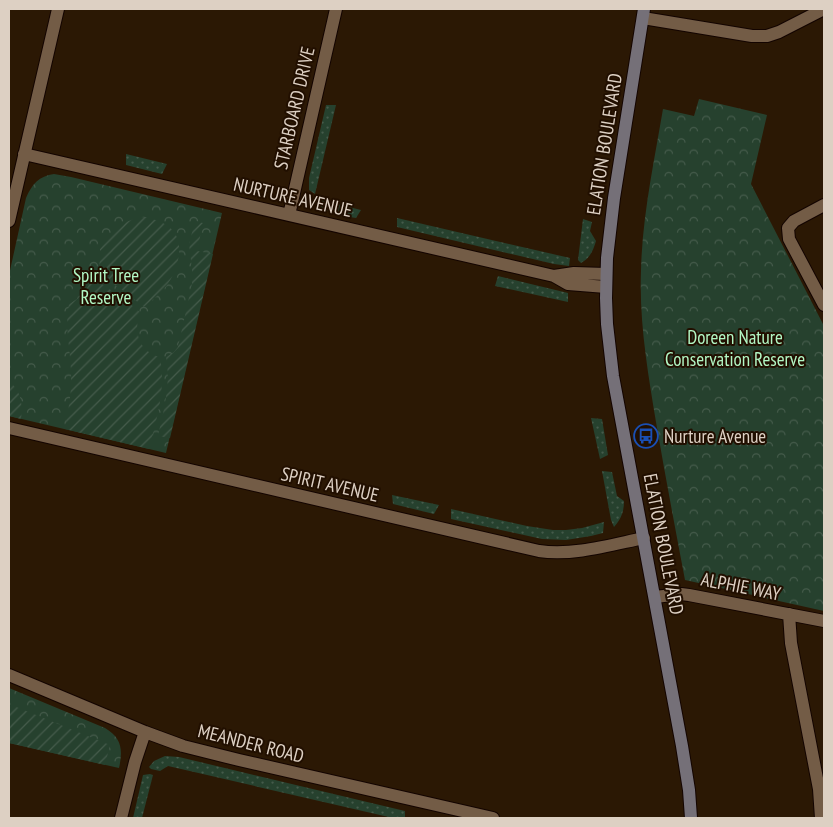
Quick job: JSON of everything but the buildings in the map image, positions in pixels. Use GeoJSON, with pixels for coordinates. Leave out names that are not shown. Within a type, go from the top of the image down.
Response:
{"type":"FeatureCollection","features":[{"type":"Feature","properties":{"kind":"street"},"geometry":{"type":"LineString","coordinates":[[9,221],[58,9]]}},
{"type":"Feature","properties":{"kind":"street","name":"STARBOARD DRIVE"},"geometry":{"type":"LineString","coordinates":[[289,215],[336,9]]}},
{"type":"Feature","properties":{"kind":"street"},"geometry":{"type":"LineString","coordinates":[[644,13],[752,36],[767,36],[779,32],[824,9]]}},
{"type":"Feature","properties":{"kind":"street","name":"ELATION BOULEVARD"},"geometry":{"type":"LineString","coordinates":[[644,13],[611,217],[606,274],[607,324],[613,376],[684,754],[691,818]]}},
{"type":"Feature","properties":{"kind":"street","name":"NURTURE AVENUE"},"geometry":{"type":"LineString","coordinates":[[24,154],[554,276],[568,284],[606,288]]}},
{"type":"Feature","properties":{"kind":"street"},"geometry":{"type":"LineString","coordinates":[[824,205],[794,221],[788,228],[789,239],[824,305]]}},
{"type":"Feature","properties":{"kind":"street","name":"NURTURE AVENUE"},"geometry":{"type":"LineString","coordinates":[[554,276],[574,273],[606,274]]}},
{"type":"Feature","properties":{"kind":"street","name":"SPIRIT AVENUE"},"geometry":{"type":"LineString","coordinates":[[9,428],[539,551],[574,551],[644,538]]}},
{"type":"Feature","properties":{"kind":"street","name":"ALPHIE WAY"},"geometry":{"type":"LineString","coordinates":[[655,597],[689,595],[824,621]]}},
{"type":"Feature","properties":{"kind":"street","name":"ALPHIE WAY"},"geometry":{"type":"LineString","coordinates":[[790,614],[789,629],[791,643],[819,789],[821,818]]}},
{"type":"Feature","properties":{"kind":"street","name":"MEANDER ROAD"},"geometry":{"type":"LineString","coordinates":[[9,675],[145,732],[184,746],[493,818]]}},
{"type":"Feature","properties":{"kind":"street"},"geometry":{"type":"LineString","coordinates":[[121,818],[135,762],[145,732]]}},
{"type":"Feature","properties":{"kind":"green space","name":"Doreen Nature Conservation Reserve"},"geometry":{"type":"Polygon","coordinates":[[[699,99],[767,115],[751,184],[824,326],[824,611],[685,580],[647,366],[641,309],[641,271],[646,210],[663,109],[694,116],[699,99]]]}},
{"type":"Feature","properties":{"kind":"green space"},"geometry":{"type":"Polygon","coordinates":[[[326,105],[336,105],[315,194],[309,190],[309,178],[326,105]]]}},
{"type":"Feature","properties":{"kind":"green space"},"geometry":{"type":"Polygon","coordinates":[[[126,154],[167,164],[162,174],[126,165],[126,154]]]}},
{"type":"Feature","properties":{"kind":"green space","name":"Spirit Tree Reserve"},"geometry":{"type":"Polygon","coordinates":[[[54,174],[222,213],[166,453],[9,416],[9,275],[26,198],[37,182],[44,177],[54,174]]]}},
{"type":"Feature","properties":{"kind":"green space"},"geometry":{"type":"Polygon","coordinates":[[[317,199],[361,210],[356,218],[339,215],[318,205],[314,200],[317,199]]]}},
{"type":"Feature","properties":{"kind":"green space"},"geometry":{"type":"Polygon","coordinates":[[[141,217],[159,221],[172,229],[176,235],[179,250],[174,272],[167,286],[144,307],[96,273],[100,261],[100,249],[108,238],[122,225],[141,217]]]}},
{"type":"Feature","properties":{"kind":"green space"},"geometry":{"type":"Polygon","coordinates":[[[397,218],[570,258],[569,266],[397,227],[397,218]]]}},
{"type":"Feature","properties":{"kind":"green space"},"geometry":{"type":"Polygon","coordinates":[[[583,219],[592,222],[590,231],[596,241],[591,254],[581,263],[578,260],[583,219]]]}},
{"type":"Feature","properties":{"kind":"green space"},"geometry":{"type":"Polygon","coordinates":[[[195,221],[203,223],[197,251],[213,254],[170,438],[158,436],[167,387],[166,357],[178,347],[192,284],[189,244],[195,221]]]}},
{"type":"Feature","properties":{"kind":"green space"},"geometry":{"type":"Polygon","coordinates":[[[498,276],[568,293],[568,302],[495,286],[498,276]]]}},
{"type":"Feature","properties":{"kind":"green space"},"geometry":{"type":"Polygon","coordinates":[[[93,278],[140,312],[137,326],[140,340],[147,351],[160,357],[162,369],[161,392],[158,415],[149,449],[65,429],[70,402],[71,381],[67,330],[69,304],[83,293],[93,278]]]}},
{"type":"Feature","properties":{"kind":"green space"},"geometry":{"type":"Polygon","coordinates":[[[9,381],[19,393],[22,408],[21,419],[9,416],[9,381]]]}},
{"type":"Feature","properties":{"kind":"green space"},"geometry":{"type":"Polygon","coordinates":[[[591,418],[602,419],[608,455],[600,459],[591,418]]]}},
{"type":"Feature","properties":{"kind":"green space"},"geometry":{"type":"Polygon","coordinates":[[[602,471],[612,472],[617,496],[624,501],[622,515],[614,527],[611,520],[602,471]]]}},
{"type":"Feature","properties":{"kind":"green space"},"geometry":{"type":"Polygon","coordinates":[[[392,495],[439,505],[434,514],[393,504],[392,495]]]}},
{"type":"Feature","properties":{"kind":"green space"},"geometry":{"type":"Polygon","coordinates":[[[451,509],[553,530],[582,528],[604,522],[603,533],[566,540],[542,539],[451,519],[451,509]]]}},
{"type":"Feature","properties":{"kind":"green space"},"geometry":{"type":"Polygon","coordinates":[[[9,688],[111,732],[120,745],[119,768],[9,743],[9,688]]]}},
{"type":"Feature","properties":{"kind":"green space"},"geometry":{"type":"Polygon","coordinates":[[[9,704],[110,745],[105,765],[9,743],[9,704]]]}},
{"type":"Feature","properties":{"kind":"green space"},"geometry":{"type":"Polygon","coordinates":[[[165,756],[179,757],[405,811],[405,818],[393,818],[168,766],[160,771],[149,767],[154,761],[165,756]]]}},
{"type":"Feature","properties":{"kind":"green space"},"geometry":{"type":"Polygon","coordinates":[[[143,775],[153,775],[142,818],[133,818],[143,775]]]}},
{"type":"Feature","properties":{"kind":"place","name":"Nurture Avenue"},"geometry":{"type":"Point","coordinates":[646,436]}}]}
